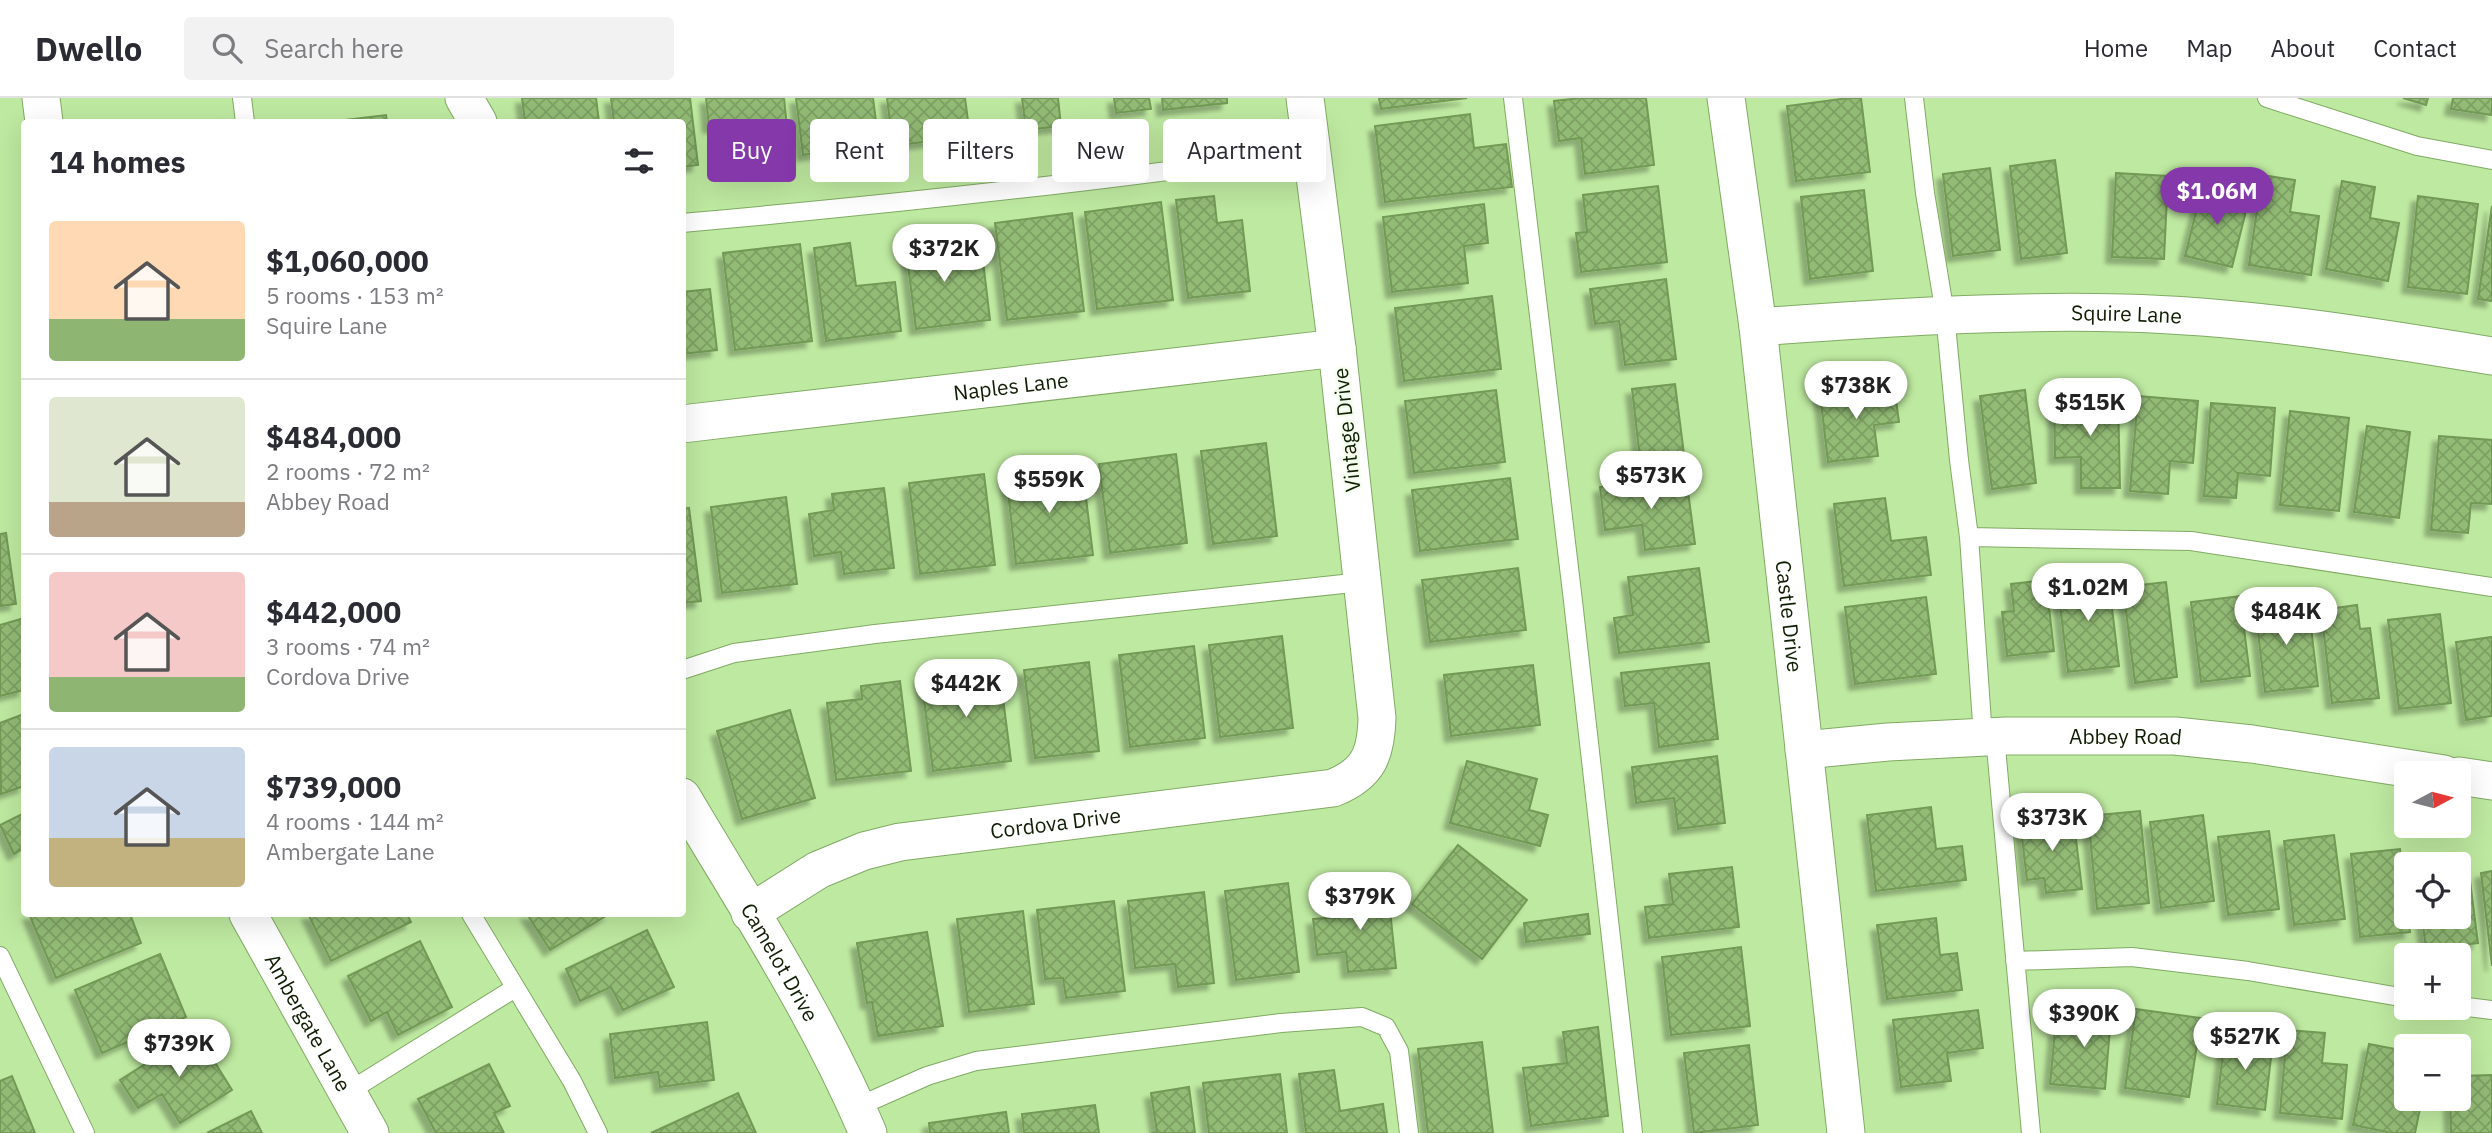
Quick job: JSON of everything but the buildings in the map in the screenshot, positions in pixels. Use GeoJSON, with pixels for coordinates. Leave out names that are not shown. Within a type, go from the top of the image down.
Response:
{"type":"FeatureCollection","features":[{"type":"Feature","properties":{"kind":"street"},"geometry":{"type":"LineString","coordinates":[[41,98],[44,119]]}},
{"type":"Feature","properties":{"kind":"street"},"geometry":{"type":"LineString","coordinates":[[464,98],[476,119]]}},
{"type":"Feature","properties":{"kind":"street","name":"Vintage Drive"},"geometry":{"type":"LineString","coordinates":[[1305,98],[1308,119]]}},
{"type":"Feature","properties":{"kind":"street","name":"Castle Drive"},"geometry":{"type":"LineString","coordinates":[[1726,98],[1758,327],[1846,1133]]}},
{"type":"Feature","properties":{"kind":"street","name":"Vintage Drive"},"geometry":{"type":"LineString","coordinates":[[1316,182],[1337,348],[1377,718],[1375,749],[1368,762]]}},
{"type":"Feature","properties":{"kind":"street","name":"Squire Lane"},"geometry":{"type":"LineString","coordinates":[[1758,327],[1945,314],[2124,313],[2229,319],[2371,336],[2492,356]]}},
{"type":"Feature","properties":{"kind":"street","name":"Naples Lane"},"geometry":{"type":"LineString","coordinates":[[686,424],[1337,348]]}},
{"type":"Feature","properties":{"kind":"street","name":"Abbey Road"},"geometry":{"type":"LineString","coordinates":[[1804,750],[1989,736],[2175,736],[2252,744],[2394,766]]}},
{"type":"Feature","properties":{"kind":"street","name":"Cordova Drive"},"geometry":{"type":"LineString","coordinates":[[750,912],[818,870],[864,851],[900,842],[1333,788],[1352,780],[1368,762]]}},
{"type":"Feature","properties":{"kind":"street"},"geometry":{"type":"LineString","coordinates":[[2471,778],[2492,781]]}},
{"type":"Feature","properties":{"kind":"street","name":"Camelot Drive"},"geometry":{"type":"LineString","coordinates":[[686,804],[790,977],[862,1120]]}},
{"type":"Feature","properties":{"kind":"street","name":"Ambergate Lane"},"geometry":{"type":"LineString","coordinates":[[250,917],[370,1133]]}},
{"type":"Feature","properties":{"kind":"lane"},"geometry":{"type":"LineString","coordinates":[[242,98],[245,119]]}},
{"type":"Feature","properties":{"kind":"lane"},"geometry":{"type":"LineString","coordinates":[[1513,98],[1633,1133]]}},
{"type":"Feature","properties":{"kind":"lane"},"geometry":{"type":"LineString","coordinates":[[1914,98],[1925,193],[1945,314],[2031,1133]]}},
{"type":"Feature","properties":{"kind":"lane"},"geometry":{"type":"LineString","coordinates":[[2267,98],[2417,146],[2492,160]]}},
{"type":"Feature","properties":{"kind":"lane"},"geometry":{"type":"LineString","coordinates":[[686,223],[1163,171]]}},
{"type":"Feature","properties":{"kind":"lane"},"geometry":{"type":"LineString","coordinates":[[1969,537],[2191,541],[2492,587]]}},
{"type":"Feature","properties":{"kind":"lane"},"geometry":{"type":"LineString","coordinates":[[686,669],[734,653],[874,634],[1362,582]]}},
{"type":"Feature","properties":{"kind":"lane"},"geometry":{"type":"LineString","coordinates":[[473,917],[572,1081],[597,1133]]}},
{"type":"Feature","properties":{"kind":"lane"},"geometry":{"type":"LineString","coordinates":[[0,956],[85,1133]]}},
{"type":"Feature","properties":{"kind":"lane"},"geometry":{"type":"LineString","coordinates":[[2015,961],[2132,957],[2248,971],[2394,996]]}},
{"type":"Feature","properties":{"kind":"lane"},"geometry":{"type":"LineString","coordinates":[[348,1092],[515,988]]}},
{"type":"Feature","properties":{"kind":"lane"},"geometry":{"type":"LineString","coordinates":[[2471,1007],[2492,1010]]}},
{"type":"Feature","properties":{"kind":"lane"},"geometry":{"type":"LineString","coordinates":[[862,1120],[927,1076],[976,1061],[1281,1023],[1362,1017],[1386,1027],[1399,1051],[1409,1133]]}}]}
